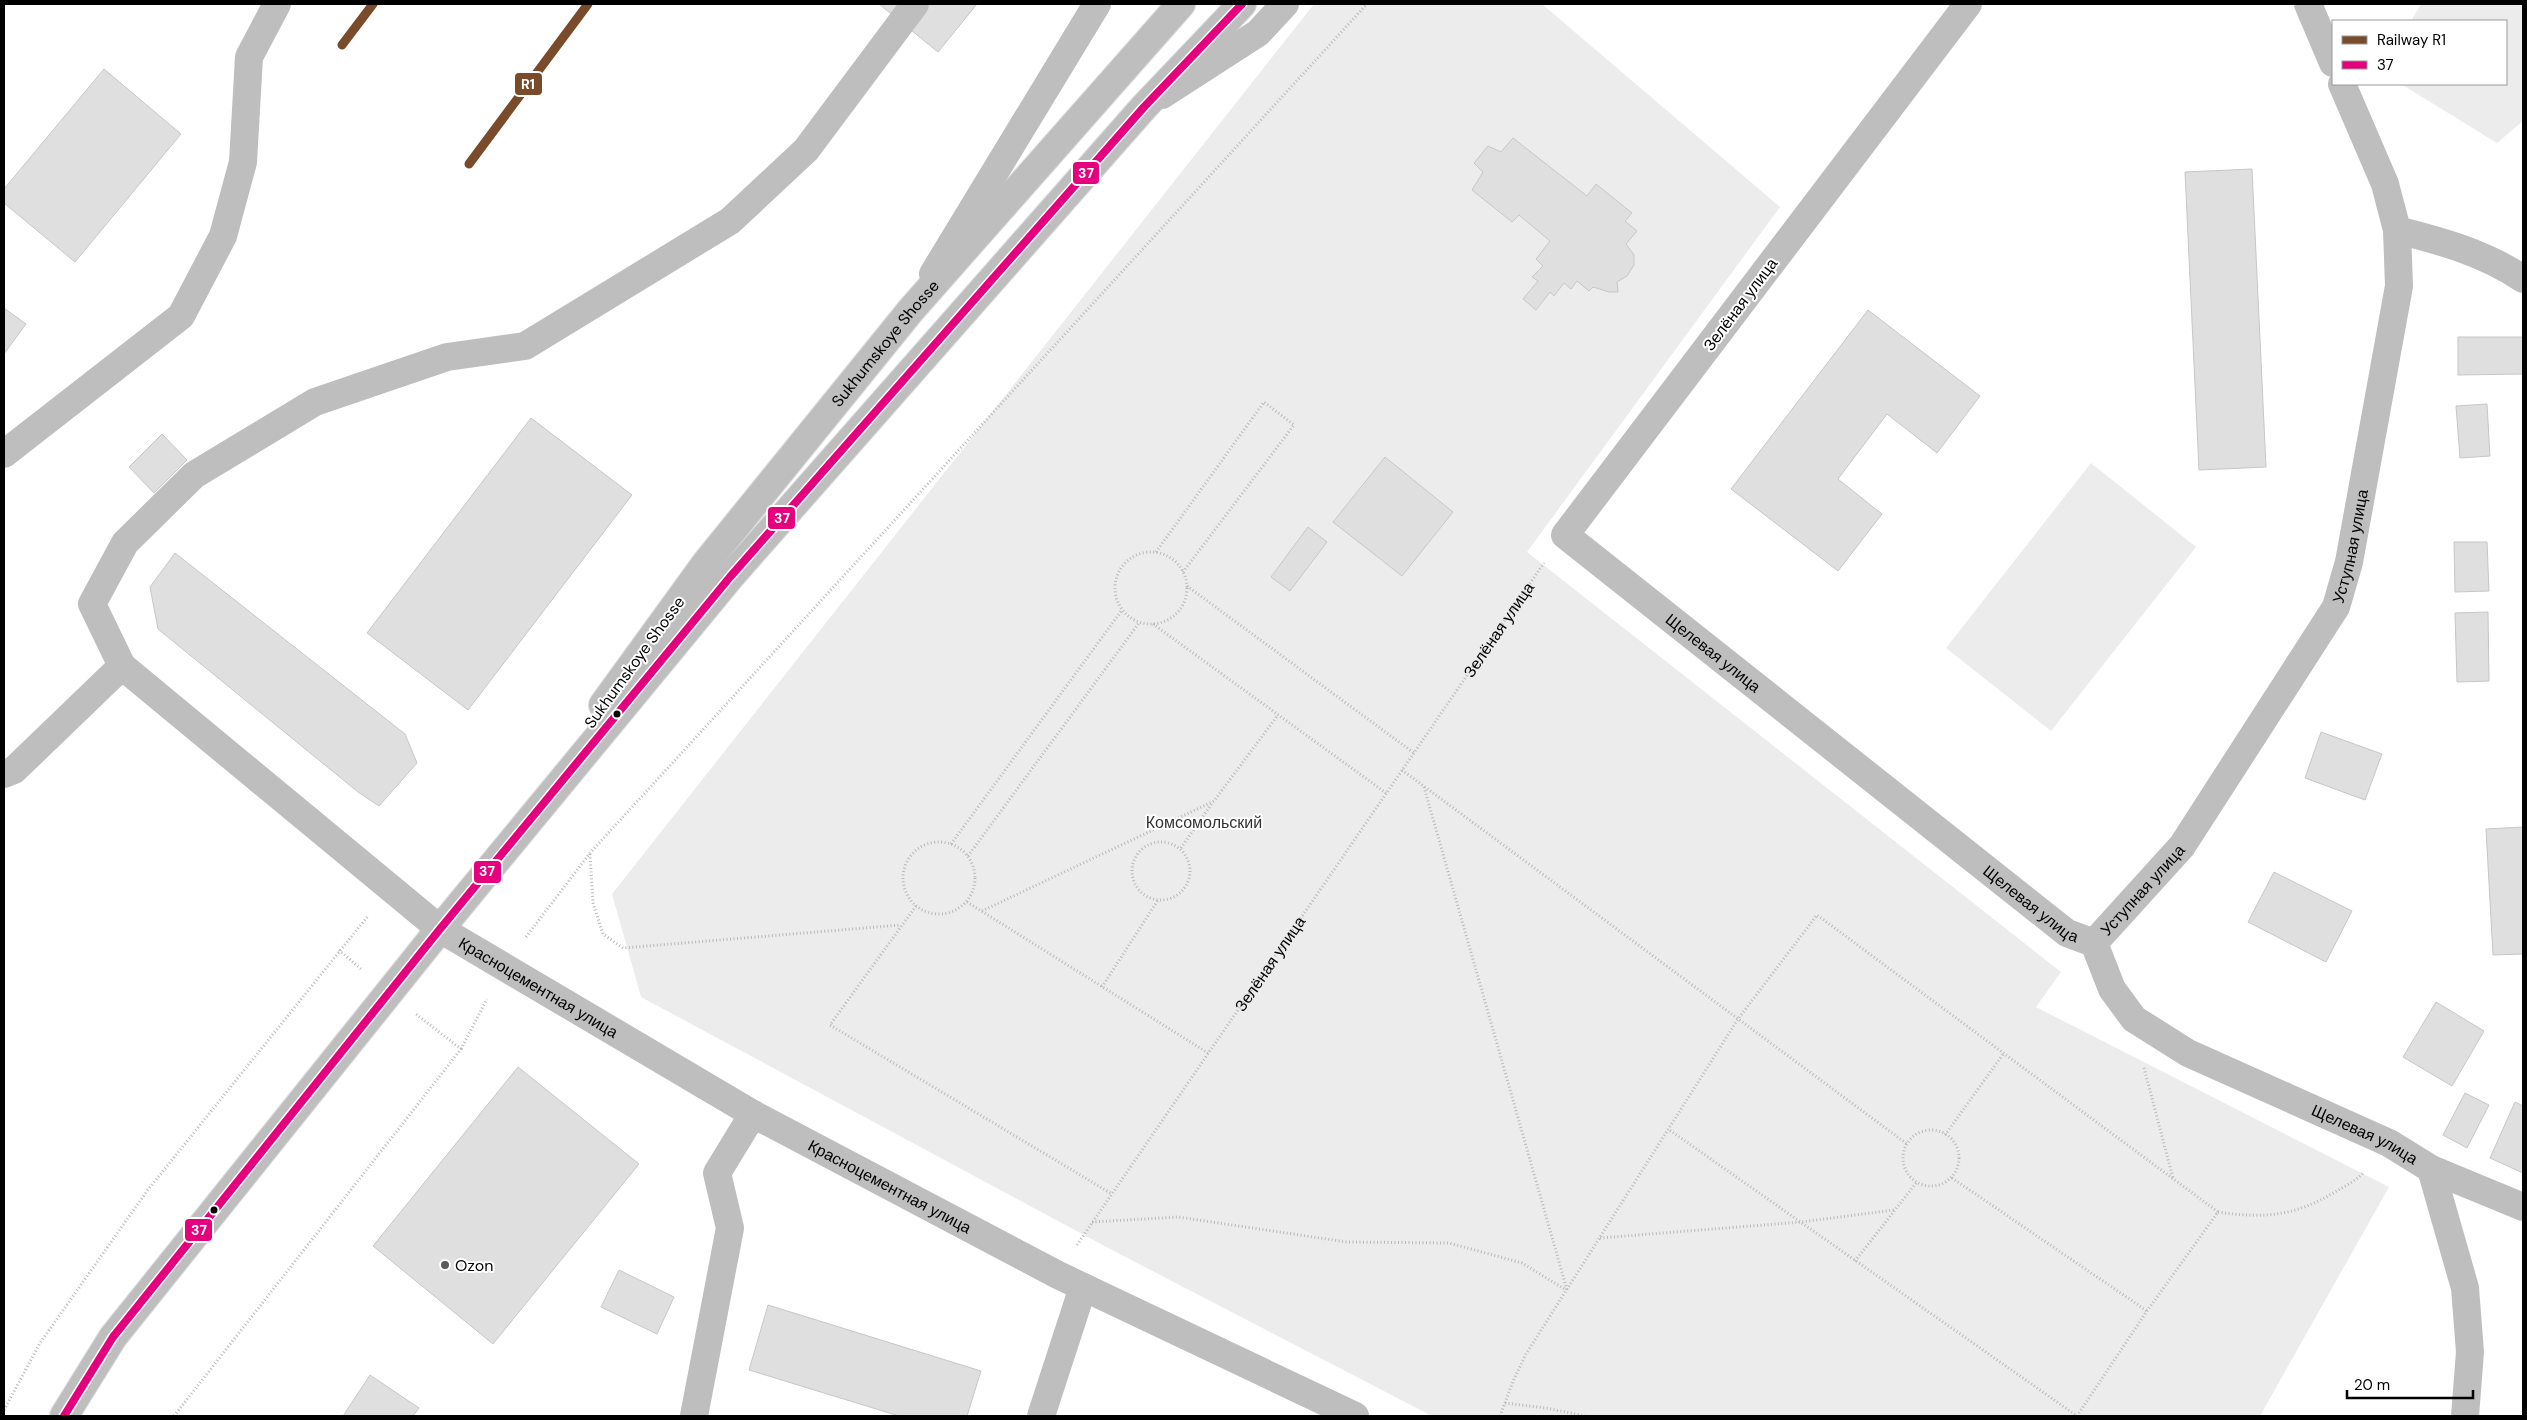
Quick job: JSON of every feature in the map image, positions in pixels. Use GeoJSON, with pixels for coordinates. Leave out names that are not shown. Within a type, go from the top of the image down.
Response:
{"type":"FeatureCollection","features":[{"type":"Feature","properties":{"kind":"main road"},"geometry":{"type":"LineString","coordinates":[[4,454],[181,316],[223,236],[243,162],[249,57],[277,4]]}},
{"type":"Feature","properties":{"kind":"main road"},"geometry":{"type":"LineString","coordinates":[[4,774],[14,770],[122,666],[92,604],[126,543],[194,475],[315,402],[447,356],[525,346],[730,221],[806,150],[915,4]]}},
{"type":"Feature","properties":{"kind":"main road"},"geometry":{"type":"LineString","coordinates":[[911,310],[1097,4]]}},
{"type":"Feature","properties":{"kind":"main road","name":"Sukhumskoye Shosse"},"geometry":{"type":"LineString","coordinates":[[64,1416],[113,1337],[440,929],[706,563],[911,310],[1181,4]]}},
{"type":"Feature","properties":{"kind":"main road"},"geometry":{"type":"LineString","coordinates":[[440,929],[730,577],[1144,107],[1242,4]]}},
{"type":"Feature","properties":{"kind":"main road"},"geometry":{"type":"LineString","coordinates":[[1144,107],[1258,33],[1285,4]]}},
{"type":"Feature","properties":{"kind":"main road","name":"Зелёная улица"},"geometry":{"type":"LineString","coordinates":[[1565,535],[1968,4]]}},
{"type":"Feature","properties":{"kind":"main road"},"geometry":{"type":"LineString","coordinates":[[2308,4],[2332,61]]}},
{"type":"Feature","properties":{"kind":"main road","name":"Уступная улица"},"geometry":{"type":"LineString","coordinates":[[2094,943],[2182,846],[2336,607],[2349,562],[2399,286],[2397,230],[2385,184],[2342,85]]}},
{"type":"Feature","properties":{"kind":"main road"},"geometry":{"type":"LineString","coordinates":[[2397,230],[2451,244],[2506,268],[2523,279]]}},
{"type":"Feature","properties":{"kind":"main road","name":"Щелевая улица"},"geometry":{"type":"LineString","coordinates":[[1565,535],[2067,933],[2094,943],[2112,989],[2134,1019],[2188,1053],[2389,1143],[2431,1168],[2523,1207]]}},
{"type":"Feature","properties":{"kind":"main road","name":"Красноцементная улица"},"geometry":{"type":"LineString","coordinates":[[122,666],[440,929],[753,1114],[1058,1275],[1355,1416]]}},
{"type":"Feature","properties":{"kind":"main road"},"geometry":{"type":"LineString","coordinates":[[694,1416],[730,1228],[717,1173],[753,1114]]}},
{"type":"Feature","properties":{"kind":"main road"},"geometry":{"type":"LineString","coordinates":[[2431,1168],[2465,1288],[2470,1352],[2465,1416]]}},
{"type":"Feature","properties":{"kind":"main road"},"geometry":{"type":"LineString","coordinates":[[1041,1416],[1083,1287]]}},
{"type":"Feature","properties":{"kind":"path"},"geometry":{"type":"LineString","coordinates":[[174,1416],[461,1049],[503,967],[590,853],[1367,4]]}},
{"type":"Feature","properties":{"kind":"path"},"geometry":{"type":"LineString","coordinates":[[1156,552],[1264,402],[1294,425],[1183,572]]}},
{"type":"Feature","properties":{"kind":"path","name":"Зелёная улица"},"geometry":{"type":"LineString","coordinates":[[1058,1275],[1092,1222],[1414,752],[1565,535]]}},
{"type":"Feature","properties":{"kind":"path"},"geometry":{"type":"LineString","coordinates":[[1156,552],[1168,557],[1183,572],[1187,586],[1185,599],[1178,612],[1167,620],[1153,624],[1140,623],[1122,610],[1115,591],[1120,570],[1135,556],[1156,552]]}},
{"type":"Feature","properties":{"kind":"path"},"geometry":{"type":"LineString","coordinates":[[1187,586],[1414,752]]}},
{"type":"Feature","properties":{"kind":"path"},"geometry":{"type":"LineString","coordinates":[[951,844],[1122,610]]}},
{"type":"Feature","properties":{"kind":"path"},"geometry":{"type":"LineString","coordinates":[[968,856],[1140,623]]}},
{"type":"Feature","properties":{"kind":"path"},"geometry":{"type":"LineString","coordinates":[[1153,624],[1386,794]]}},
{"type":"Feature","properties":{"kind":"path"},"geometry":{"type":"LineString","coordinates":[[1181,848],[1278,715]]}},
{"type":"Feature","properties":{"kind":"path"},"geometry":{"type":"LineString","coordinates":[[1402,770],[1907,1144]]}},
{"type":"Feature","properties":{"kind":"path"},"geometry":{"type":"LineString","coordinates":[[1424,787],[1567,1290]]}},
{"type":"Feature","properties":{"kind":"path"},"geometry":{"type":"LineString","coordinates":[[982,911],[1214,801]]}},
{"type":"Feature","properties":{"kind":"path"},"geometry":{"type":"LineString","coordinates":[[1153,842],[1165,842],[1181,848],[1190,863],[1189,880],[1180,894],[1169,899],[1158,900],[1142,893],[1132,873],[1136,856],[1153,842]]}},
{"type":"Feature","properties":{"kind":"path"},"geometry":{"type":"LineString","coordinates":[[930,844],[951,844],[968,856],[974,869],[975,883],[967,902],[956,910],[942,914],[928,913],[916,906],[905,888],[904,874],[908,860],[917,850],[930,844]]}},
{"type":"Feature","properties":{"kind":"path"},"geometry":{"type":"LineString","coordinates":[[590,853],[593,903],[603,934],[623,948],[902,926]]}},
{"type":"Feature","properties":{"kind":"path"},"geometry":{"type":"LineString","coordinates":[[4,1410],[40,1343],[147,1191],[339,950],[391,889]]}},
{"type":"Feature","properties":{"kind":"path"},"geometry":{"type":"LineString","coordinates":[[1102,987],[1158,900]]}},
{"type":"Feature","properties":{"kind":"path"},"geometry":{"type":"LineString","coordinates":[[967,902],[1208,1053]]}},
{"type":"Feature","properties":{"kind":"path"},"geometry":{"type":"LineString","coordinates":[[916,906],[830,1025],[1112,1194]]}},
{"type":"Feature","properties":{"kind":"path"},"geometry":{"type":"LineString","coordinates":[[1500,1416],[1526,1354],[1668,1129],[1738,1019],[1817,914],[2218,1212],[2241,1216],[2270,1216],[2299,1211],[2358,1178],[2389,1143]]}},
{"type":"Feature","properties":{"kind":"path"},"geometry":{"type":"LineString","coordinates":[[339,950],[461,1049]]}},
{"type":"Feature","properties":{"kind":"path"},"geometry":{"type":"LineString","coordinates":[[2153,1032],[2144,1068],[2174,1178]]}},
{"type":"Feature","properties":{"kind":"path"},"geometry":{"type":"LineString","coordinates":[[1945,1135],[2004,1053]]}},
{"type":"Feature","properties":{"kind":"path"},"geometry":{"type":"LineString","coordinates":[[1668,1129],[2077,1416],[2147,1311],[2218,1212]]}},
{"type":"Feature","properties":{"kind":"path"},"geometry":{"type":"LineString","coordinates":[[1925,1131],[1936,1131],[1945,1135],[1954,1142],[1958,1152],[1959,1163],[1952,1178],[1937,1186],[1927,1186],[1917,1182],[1908,1175],[1904,1165],[1903,1154],[1907,1144],[1914,1136],[1925,1131]]}},
{"type":"Feature","properties":{"kind":"path"},"geometry":{"type":"LineString","coordinates":[[1952,1178],[2147,1311]]}},
{"type":"Feature","properties":{"kind":"path"},"geometry":{"type":"LineString","coordinates":[[1855,1261],[1917,1182]]}},
{"type":"Feature","properties":{"kind":"path"},"geometry":{"type":"LineString","coordinates":[[1600,1238],[1801,1222],[1894,1210]]}},
{"type":"Feature","properties":{"kind":"path"},"geometry":{"type":"LineString","coordinates":[[1092,1222],[1178,1217],[1347,1242],[1448,1243],[1522,1263],[1567,1290]]}},
{"type":"Feature","properties":{"kind":"path"},"geometry":{"type":"LineString","coordinates":[[1504,1403],[1546,1408],[1586,1416]]}},
{"type":"Feature","properties":{"kind":"green space","name":"Комсомольский"},"geometry":{"type":"Polygon","coordinates":[[[1314,4],[1542,4],[1780,207],[1527,552],[2061,972],[2036,1007],[2389,1187],[2260,1416],[1432,1416],[1112,1250],[641,997],[612,894],[1314,4]]]}},
{"type":"Feature","properties":{"kind":"green space"},"geometry":{"type":"Polygon","coordinates":[[[2421,4],[2523,4],[2523,121],[2497,143],[2403,85],[2507,85],[2507,20],[2412,20],[2421,4]]]}},
{"type":"Feature","properties":{"kind":"green space"},"geometry":{"type":"Polygon","coordinates":[[[2091,463],[2196,547],[2051,731],[1946,648],[2091,463]]]}},
{"type":"Feature","properties":{"kind":"building"},"geometry":{"type":"Polygon","coordinates":[[[879,4],[977,4],[938,52],[879,4]]]}},
{"type":"Feature","properties":{"kind":"building"},"geometry":{"type":"Polygon","coordinates":[[[104,69],[181,134],[75,262],[4,203],[4,189],[104,69]]]}},
{"type":"Feature","properties":{"kind":"building"},"geometry":{"type":"Polygon","coordinates":[[[1513,138],[1587,196],[1596,184],[1632,213],[1625,221],[1637,231],[1626,244],[1634,255],[1634,265],[1627,276],[1617,282],[1618,292],[1609,292],[1593,287],[1589,291],[1577,281],[1571,289],[1564,283],[1554,296],[1550,292],[1536,310],[1523,299],[1538,281],[1532,277],[1543,266],[1536,259],[1550,241],[1519,215],[1512,222],[1472,190],[1483,172],[1474,163],[1488,146],[1501,152],[1513,138]]]}},
{"type":"Feature","properties":{"kind":"building"},"geometry":{"type":"Polygon","coordinates":[[[2252,169],[2266,467],[2199,470],[2185,172],[2252,169]]]}},
{"type":"Feature","properties":{"kind":"building"},"geometry":{"type":"Polygon","coordinates":[[[4,308],[26,324],[4,354],[4,308]]]}},
{"type":"Feature","properties":{"kind":"building"},"geometry":{"type":"Polygon","coordinates":[[[1868,310],[1980,396],[1937,453],[1887,414],[1838,479],[1882,514],[1838,571],[1731,489],[1868,310]]]}},
{"type":"Feature","properties":{"kind":"building"},"geometry":{"type":"Polygon","coordinates":[[[2458,337],[2523,337],[2523,374],[2458,375],[2458,337]]]}},
{"type":"Feature","properties":{"kind":"building"},"geometry":{"type":"Polygon","coordinates":[[[2487,404],[2490,456],[2460,458],[2456,406],[2487,404]]]}},
{"type":"Feature","properties":{"kind":"building"},"geometry":{"type":"Polygon","coordinates":[[[531,418],[632,495],[468,710],[367,633],[531,418]]]}},
{"type":"Feature","properties":{"kind":"building"},"geometry":{"type":"Polygon","coordinates":[[[162,434],[187,460],[154,493],[129,467],[162,434]]]}},
{"type":"Feature","properties":{"kind":"building"},"geometry":{"type":"Polygon","coordinates":[[[1385,457],[1453,512],[1402,576],[1333,522],[1385,457]]]}},
{"type":"Feature","properties":{"kind":"building"},"geometry":{"type":"Polygon","coordinates":[[[1308,527],[1327,542],[1290,591],[1271,577],[1308,527]]]}},
{"type":"Feature","properties":{"kind":"building"},"geometry":{"type":"Polygon","coordinates":[[[2454,542],[2487,542],[2489,591],[2455,592],[2454,542]]]}},
{"type":"Feature","properties":{"kind":"building"},"geometry":{"type":"Polygon","coordinates":[[[175,553],[405,734],[417,763],[379,806],[358,792],[158,629],[150,587],[175,553]]]}},
{"type":"Feature","properties":{"kind":"building"},"geometry":{"type":"Polygon","coordinates":[[[2488,612],[2489,681],[2457,682],[2455,613],[2488,612]]]}},
{"type":"Feature","properties":{"kind":"building"},"geometry":{"type":"Polygon","coordinates":[[[2321,732],[2382,754],[2365,800],[2305,778],[2321,732]]]}},
{"type":"Feature","properties":{"kind":"building"},"geometry":{"type":"Polygon","coordinates":[[[2523,827],[2523,954],[2493,955],[2486,829],[2523,827]]]}},
{"type":"Feature","properties":{"kind":"building"},"geometry":{"type":"Polygon","coordinates":[[[2274,872],[2352,911],[2326,962],[2248,922],[2274,872]]]}},
{"type":"Feature","properties":{"kind":"building"},"geometry":{"type":"Polygon","coordinates":[[[2436,1002],[2484,1031],[2452,1086],[2403,1057],[2436,1002]]]}},
{"type":"Feature","properties":{"kind":"building"},"geometry":{"type":"Polygon","coordinates":[[[518,1067],[639,1164],[493,1344],[373,1246],[518,1067]]]}},
{"type":"Feature","properties":{"kind":"building"},"geometry":{"type":"Polygon","coordinates":[[[2465,1093],[2489,1105],[2467,1148],[2443,1135],[2465,1093]]]}},
{"type":"Feature","properties":{"kind":"building"},"geometry":{"type":"Polygon","coordinates":[[[2515,1102],[2523,1106],[2523,1173],[2490,1158],[2515,1102]]]}},
{"type":"Feature","properties":{"kind":"building"},"geometry":{"type":"Polygon","coordinates":[[[619,1270],[674,1297],[657,1334],[601,1307],[619,1270]]]}},
{"type":"Feature","properties":{"kind":"building"},"geometry":{"type":"Polygon","coordinates":[[[768,1305],[981,1371],[967,1416],[899,1416],[749,1370],[768,1305]]]}},
{"type":"Feature","properties":{"kind":"building"},"geometry":{"type":"Polygon","coordinates":[[[370,1375],[419,1408],[413,1416],[343,1416],[370,1375]]]}},
{"type":"Feature","properties":{"kind":"rail line","name":"R1"},"geometry":{"type":"LineString","coordinates":[[342,45],[373,4]]}},
{"type":"Feature","properties":{"kind":"rail line","name":"R1"},"geometry":{"type":"LineString","coordinates":[[469,164],[588,4]]}},
{"type":"Feature","properties":{"kind":"transit line","name":"37"},"geometry":{"type":"LineString","coordinates":[[64,1416],[113,1337],[440,929],[730,577],[1144,107],[1242,4]]}},
{"type":"Feature","properties":{"kind":"place","name":"Ozon"},"geometry":{"type":"Point","coordinates":[445,1265]}}]}
